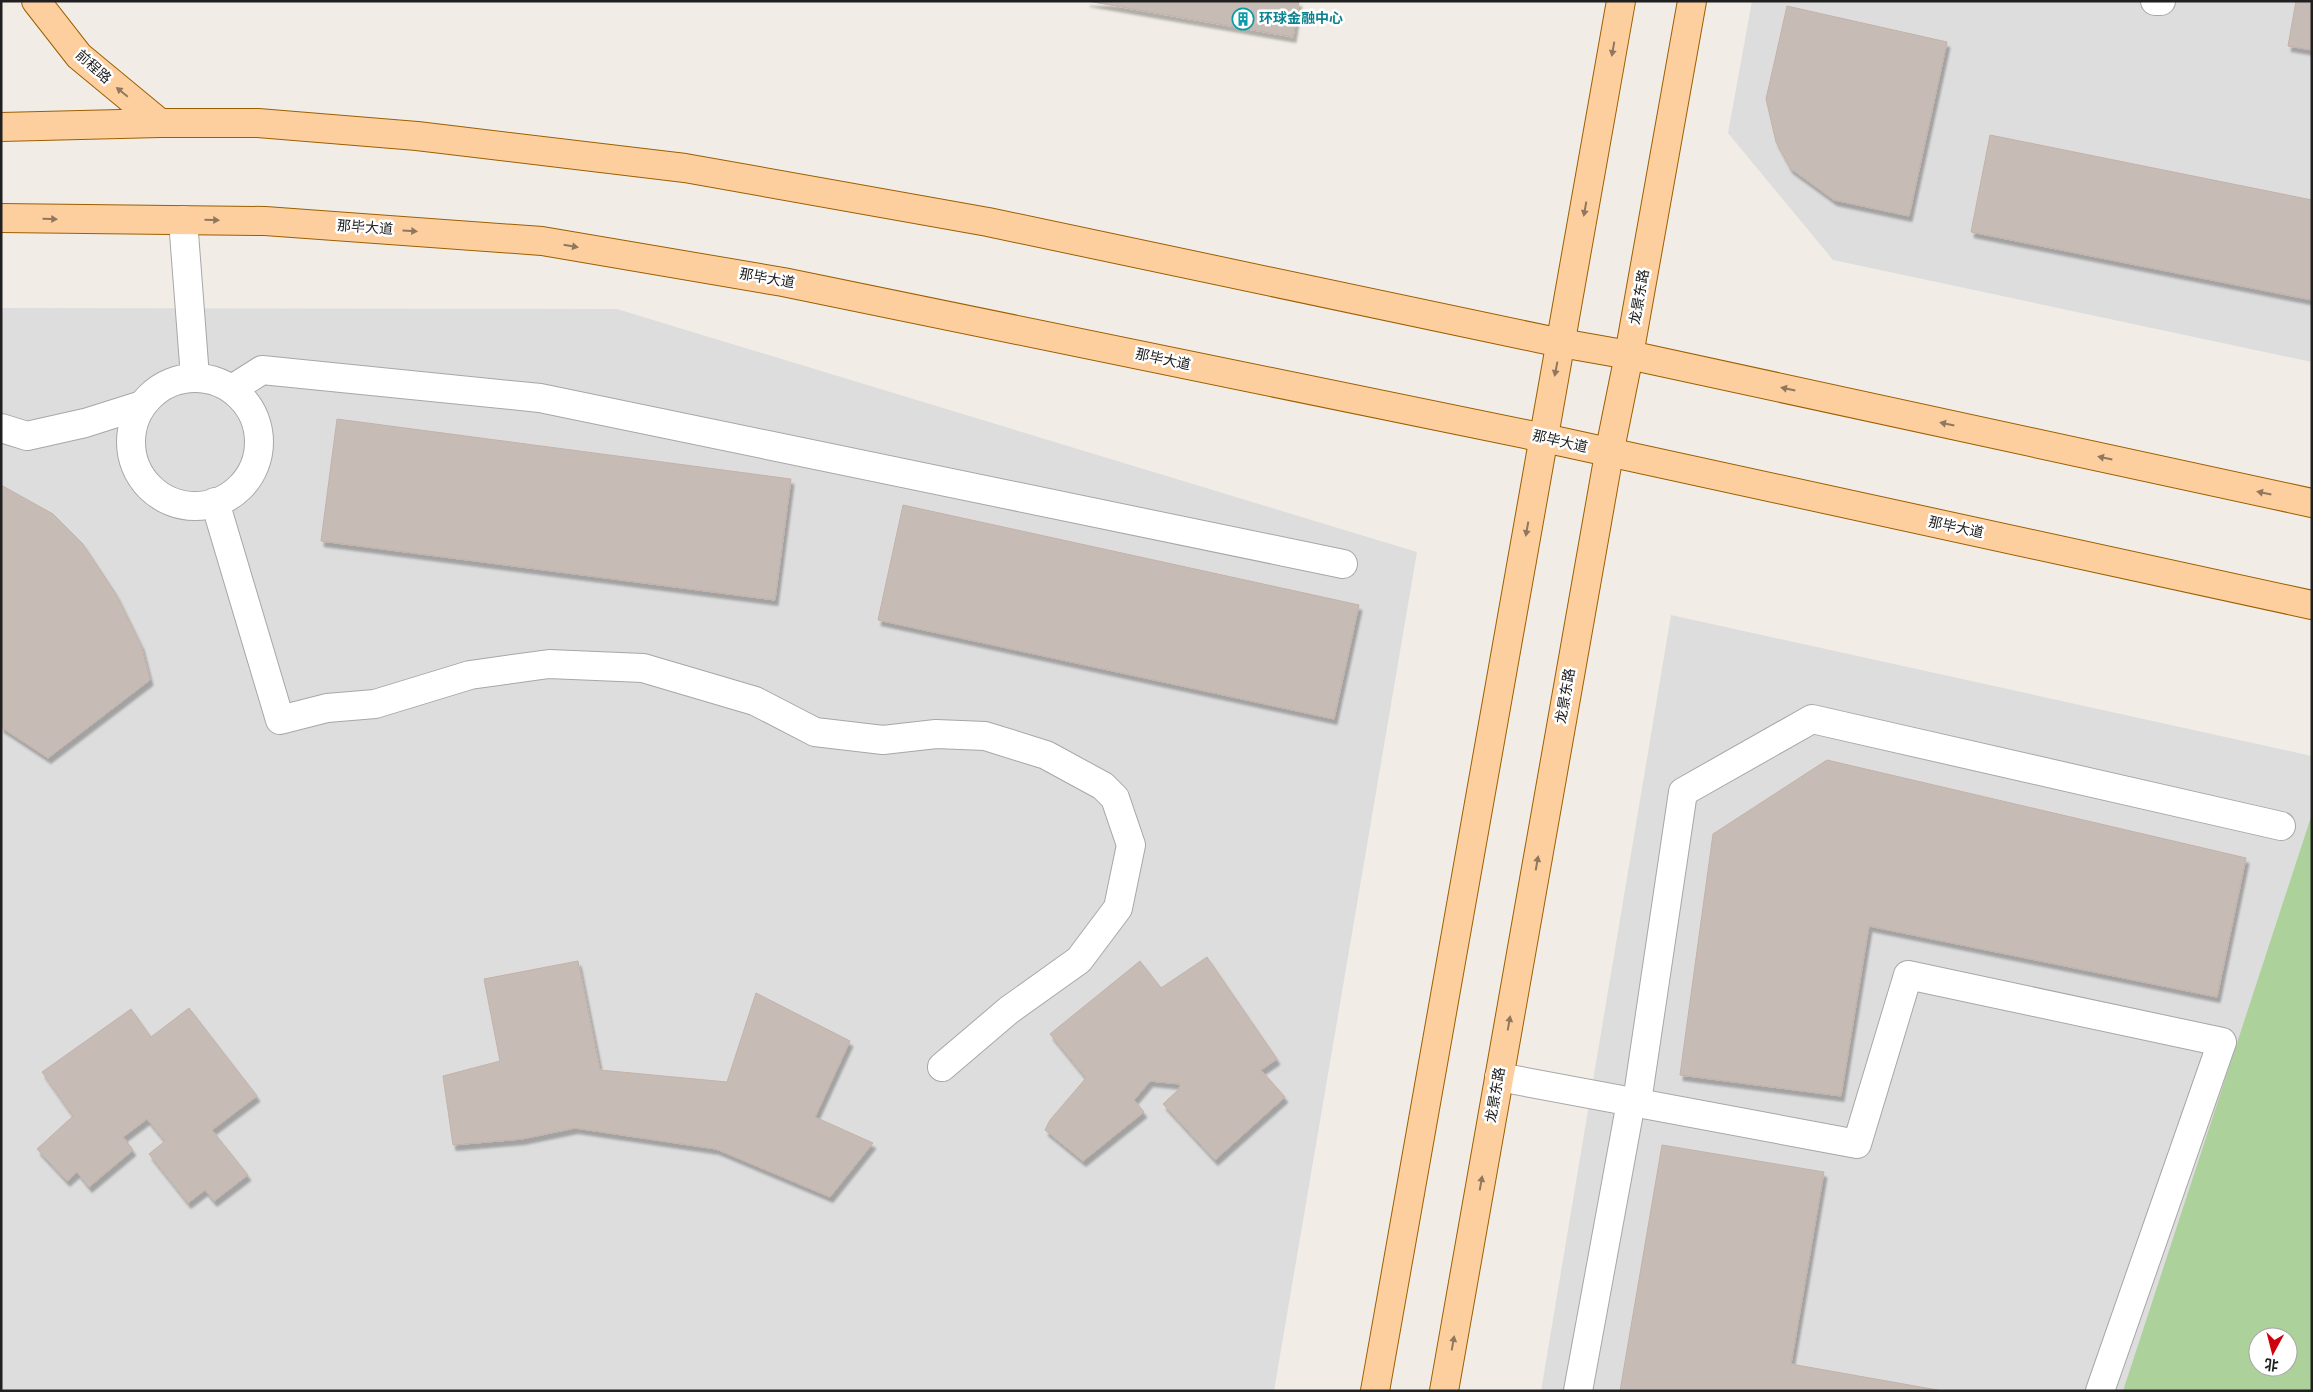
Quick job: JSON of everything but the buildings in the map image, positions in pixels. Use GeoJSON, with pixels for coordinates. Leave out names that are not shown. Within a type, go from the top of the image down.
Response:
{"type":"FeatureCollection","features":[{"type":"Feature","properties":{"kind":"main road","name":"前程路"},"geometry":{"type":"LineString","coordinates":[[36,1],[79,56],[160,123]]}},
{"type":"Feature","properties":{"kind":"main road"},"geometry":{"type":"LineString","coordinates":[[1375,1391],[1621,1]]}},
{"type":"Feature","properties":{"kind":"main road","name":"龙景东路"},"geometry":{"type":"LineString","coordinates":[[1444,1391],[1609,454],[1629,355],[1692,1]]}},
{"type":"Feature","properties":{"kind":"main road"},"geometry":{"type":"LineString","coordinates":[[1,127],[160,123],[258,123],[408,135],[685,168],[988,222],[1561,343],[1629,355],[2312,503]]}},
{"type":"Feature","properties":{"kind":"main road","name":"那毕大道"},"geometry":{"type":"LineString","coordinates":[[1,218],[265,221],[542,241],[783,282],[1544,438],[1609,454],[2312,605]]}},
{"type":"Feature","properties":{"kind":"street"},"geometry":{"type":"LineString","coordinates":[[2155,1],[2161,1]]}},
{"type":"Feature","properties":{"kind":"street"},"geometry":{"type":"LineString","coordinates":[[183,220],[195,377]]}},
{"type":"Feature","properties":{"kind":"street"},"geometry":{"type":"LineString","coordinates":[[232,389],[262,370],[540,398],[1343,564]]}},
{"type":"Feature","properties":{"kind":"street"},"geometry":{"type":"LineString","coordinates":[[195,377],[214,380],[232,389],[246,402],[256,419],[259,438],[257,457],[250,475],[236,491],[215,502],[198,506],[177,504],[159,495],[143,480],[134,463],[130,443],[133,422],[142,405],[156,390],[174,380],[195,377]]}},
{"type":"Feature","properties":{"kind":"street"},"geometry":{"type":"LineString","coordinates":[[1,428],[27,436],[85,423],[142,405]]}},
{"type":"Feature","properties":{"kind":"street"},"geometry":{"type":"LineString","coordinates":[[215,502],[280,720],[327,708],[375,704],[478,673],[549,664],[643,668],[755,701],[815,732],[884,740],[936,734],[985,736],[1046,754],[1103,786],[1115,798],[1130,844],[1118,908],[1079,960],[1009,1010],[942,1067]]}},
{"type":"Feature","properties":{"kind":"street"},"geometry":{"type":"LineString","coordinates":[[1578,1391],[1634,1102],[1683,792],[1812,719],[2281,826]]}},
{"type":"Feature","properties":{"kind":"street"},"geometry":{"type":"LineString","coordinates":[[1499,1077],[1857,1144],[1908,975],[2222,1042],[2100,1391]]}},
{"type":"Feature","properties":{"kind":"shaded area"},"geometry":{"type":"Polygon","coordinates":[[[1752,1],[2312,1],[2312,362],[1833,260],[1728,133],[1752,1]]]}},
{"type":"Feature","properties":{"kind":"shaded area"},"geometry":{"type":"Polygon","coordinates":[[[1,308],[617,309],[1417,552],[1274,1391],[1,1391],[1,308]]]}},
{"type":"Feature","properties":{"kind":"shaded area"},"geometry":{"type":"Polygon","coordinates":[[[1671,615],[2312,756],[2312,1391],[1541,1391],[1671,615]]]}},
{"type":"Feature","properties":{"kind":"green space"},"geometry":{"type":"Polygon","coordinates":[[[2312,814],[2312,1391],[2123,1391],[2312,814]]]}},
{"type":"Feature","properties":{"kind":"place","name":"环球金融中心"},"geometry":{"type":"Point","coordinates":[1243,19]}}]}
